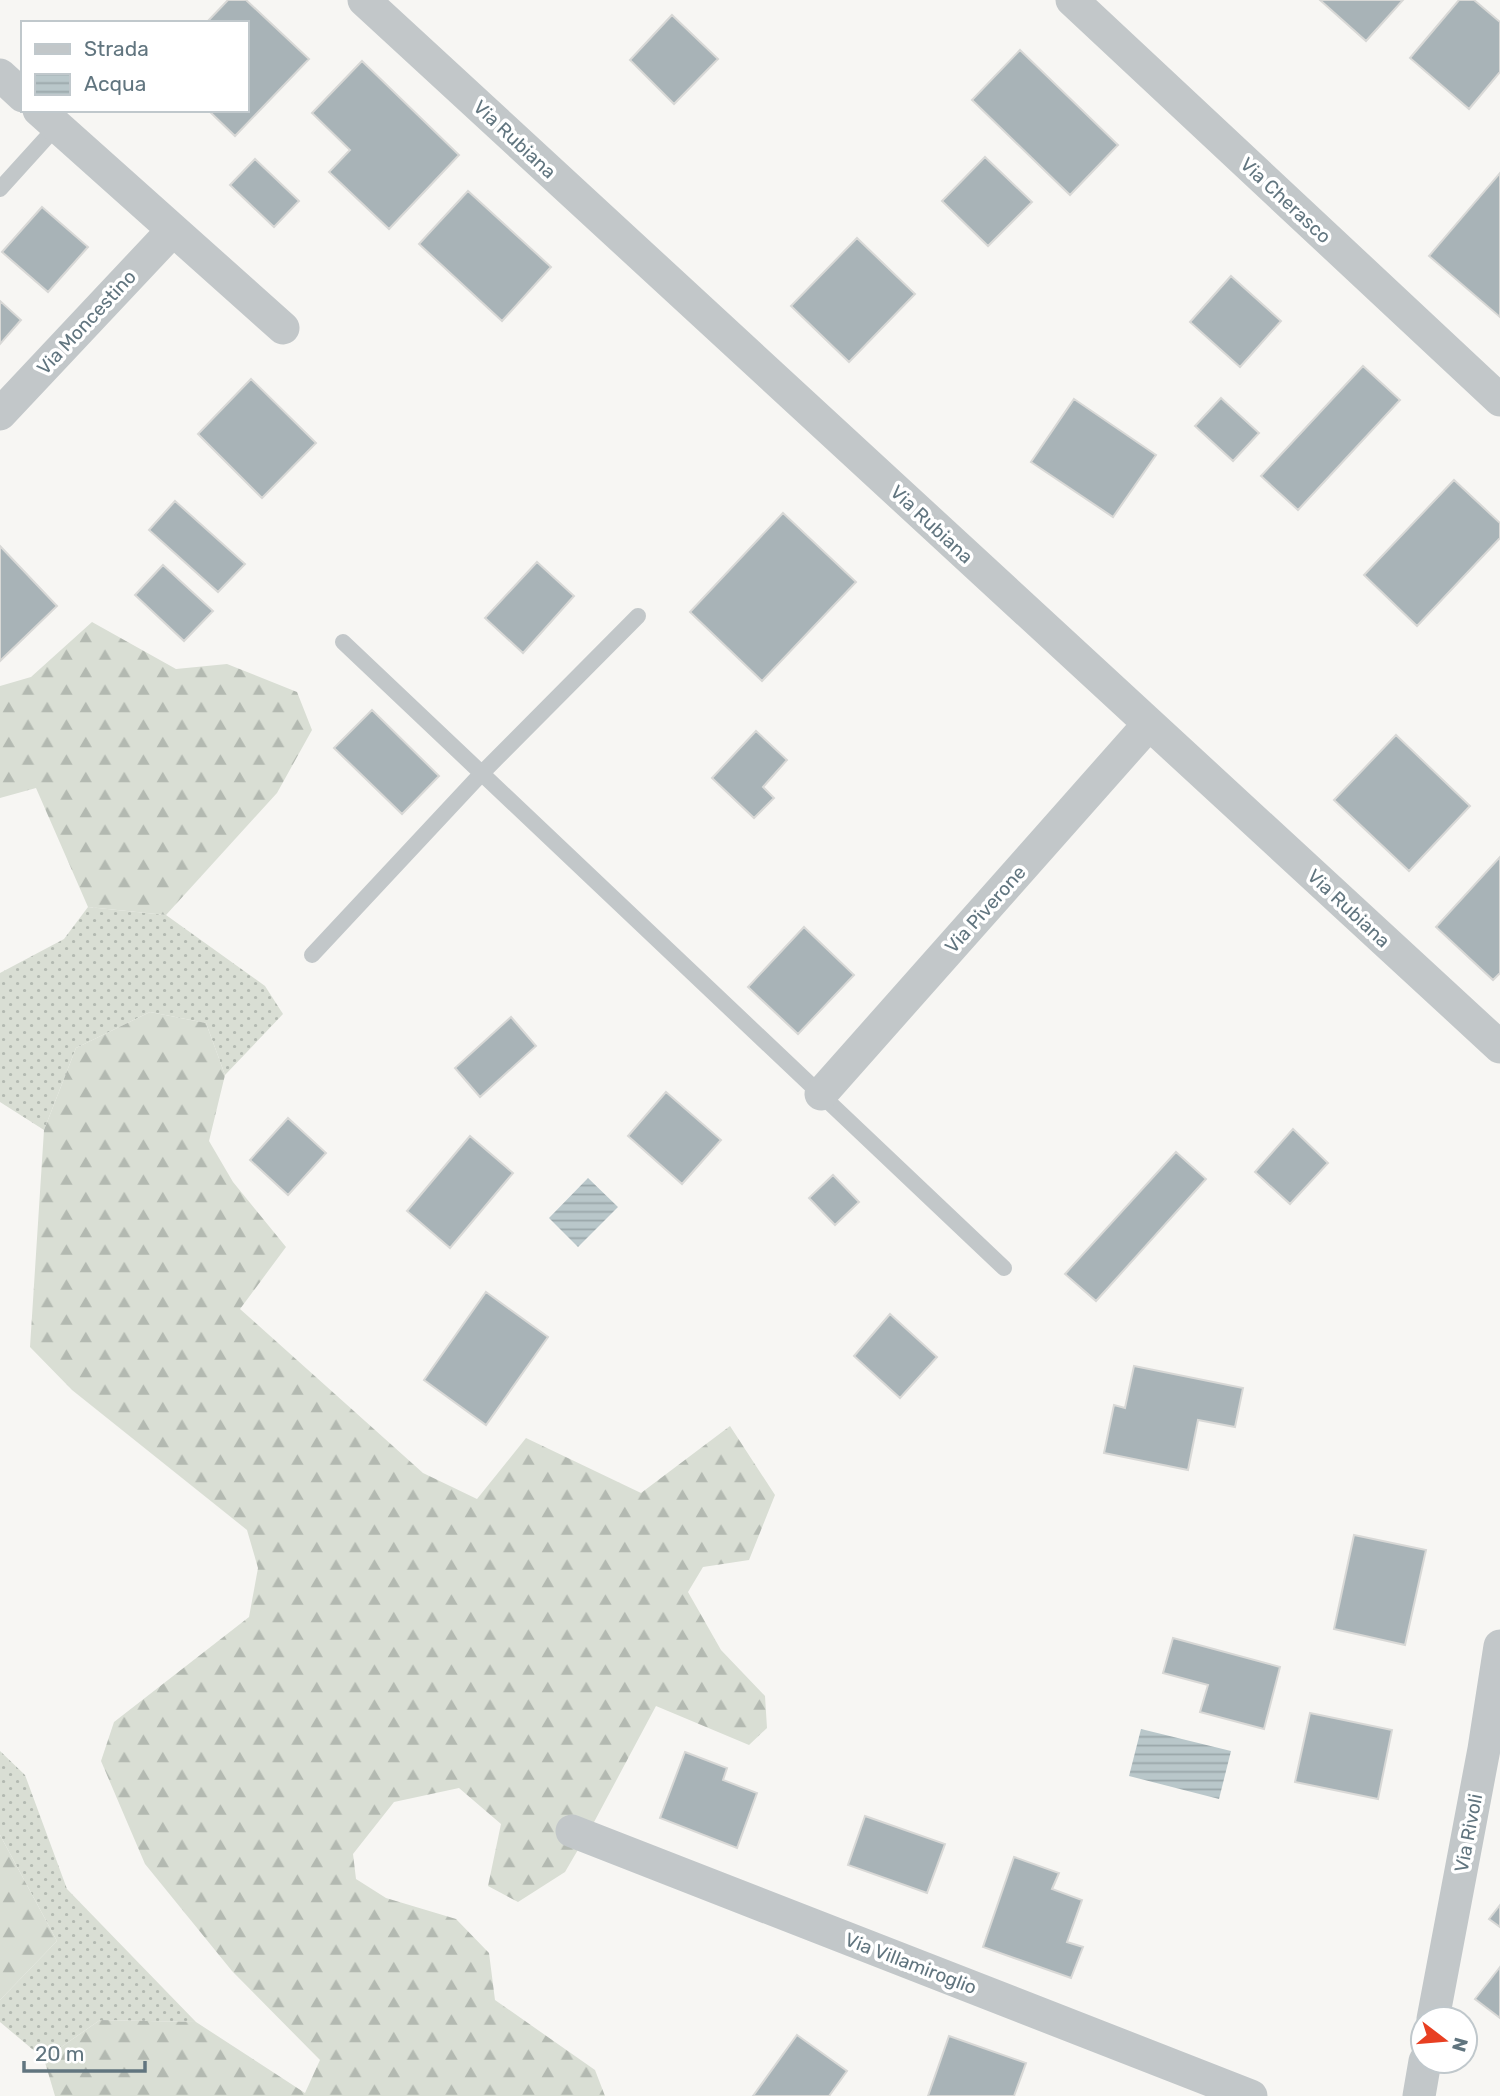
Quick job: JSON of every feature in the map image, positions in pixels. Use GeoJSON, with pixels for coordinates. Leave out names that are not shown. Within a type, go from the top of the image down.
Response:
{"type":"FeatureCollection","features":[{"type":"Feature","properties":{"kind":"street","name":"Via Rubiana"},"geometry":{"type":"LineString","coordinates":[[365,0],[1500,1048]]}},
{"type":"Feature","properties":{"kind":"street","name":"Via Cherasco"},"geometry":{"type":"LineString","coordinates":[[1072,0],[1500,400]]}},
{"type":"Feature","properties":{"kind":"street"},"geometry":{"type":"LineString","coordinates":[[0,75],[21,94]]}},
{"type":"Feature","properties":{"kind":"street"},"geometry":{"type":"LineString","coordinates":[[48,118],[283,328]]}},
{"type":"Feature","properties":{"kind":"street","name":"Via Moncestino"},"geometry":{"type":"LineString","coordinates":[[0,414],[173,230]]}},
{"type":"Feature","properties":{"kind":"street","name":"Via Piverone"},"geometry":{"type":"LineString","coordinates":[[821,1094],[1149,724]]}},
{"type":"Feature","properties":{"kind":"street","name":"Via Rivoli"},"geometry":{"type":"LineString","coordinates":[[1436,2005],[1492,1756],[1500,1646]]}},
{"type":"Feature","properties":{"kind":"street","name":"Via Villamiroglio"},"geometry":{"type":"LineString","coordinates":[[572,1831],[1251,2096]]}},
{"type":"Feature","properties":{"kind":"street"},"geometry":{"type":"LineString","coordinates":[[1419,2096],[1423,2075]]}},
{"type":"Feature","properties":{"kind":"lane"},"geometry":{"type":"LineString","coordinates":[[0,189],[48,118]]}},
{"type":"Feature","properties":{"kind":"lane"},"geometry":{"type":"LineString","coordinates":[[312,955],[482,773],[638,616]]}},
{"type":"Feature","properties":{"kind":"lane"},"geometry":{"type":"LineString","coordinates":[[343,642],[1004,1268]]}},
{"type":"Feature","properties":{"kind":"green space"},"geometry":{"type":"Polygon","coordinates":[[[92,622],[176,669],[227,664],[297,692],[312,730],[277,793],[166,915],[88,907],[36,788],[0,798],[0,686],[31,677],[92,622]]]}},
{"type":"Feature","properties":{"kind":"green space"},"geometry":{"type":"Polygon","coordinates":[[[88,907],[166,915],[265,986],[283,1014],[225,1075],[206,1023],[150,1012],[76,1048],[44,1130],[0,1102],[0,973],[64,939],[88,907]]]}},
{"type":"Feature","properties":{"kind":"green space"},"geometry":{"type":"Polygon","coordinates":[[[150,1012],[206,1023],[225,1075],[209,1141],[233,1182],[286,1247],[240,1309],[423,1473],[477,1499],[526,1438],[641,1493],[730,1426],[775,1495],[749,1560],[703,1567],[688,1592],[721,1650],[765,1696],[767,1728],[749,1745],[656,1706],[565,1872],[518,1902],[488,1886],[501,1824],[459,1788],[394,1802],[353,1854],[356,1879],[386,1898],[456,1919],[489,1953],[495,2000],[595,2070],[605,2096],[55,2096],[44,2059],[100,2020],[196,2022],[305,2093],[320,2060],[232,1971],[145,1864],[101,1761],[114,1722],[249,1617],[258,1568],[247,1530],[72,1390],[30,1347],[44,1130],[76,1048],[150,1012]]]}},
{"type":"Feature","properties":{"kind":"green space"},"geometry":{"type":"Polygon","coordinates":[[[0,1751],[25,1775],[67,1889],[196,2022],[100,2020],[44,2059],[0,2022],[0,2000],[57,1941],[0,1835],[0,1751]]]}},
{"type":"Feature","properties":{"kind":"green space"},"geometry":{"type":"Polygon","coordinates":[[[0,1835],[57,1941],[0,2000],[0,1835]]]}},
{"type":"Feature","properties":{"kind":"water"},"geometry":{"type":"Polygon","coordinates":[[[588,1178],[618,1207],[578,1247],[549,1218],[588,1178]]]}},
{"type":"Feature","properties":{"kind":"water"},"geometry":{"type":"Polygon","coordinates":[[[1141,1729],[1231,1751],[1219,1799],[1129,1776],[1141,1729]]]}},
{"type":"Feature","properties":{"kind":"building"},"geometry":{"type":"Polygon","coordinates":[[[228,0],[246,0],[309,59],[235,136],[210,112],[248,112],[248,21],[208,21],[228,0]]]}},
{"type":"Feature","properties":{"kind":"building"},"geometry":{"type":"Polygon","coordinates":[[[1320,0],[1403,0],[1366,41],[1320,0]]]}},
{"type":"Feature","properties":{"kind":"building"},"geometry":{"type":"Polygon","coordinates":[[[1459,0],[1474,0],[1500,22],[1500,72],[1469,109],[1410,58],[1459,0]]]}},
{"type":"Feature","properties":{"kind":"building"},"geometry":{"type":"Polygon","coordinates":[[[672,15],[718,59],[674,104],[630,60],[672,15]]]}},
{"type":"Feature","properties":{"kind":"building"},"geometry":{"type":"Polygon","coordinates":[[[1020,50],[1118,145],[1070,195],[972,100],[1020,50]]]}},
{"type":"Feature","properties":{"kind":"building"},"geometry":{"type":"Polygon","coordinates":[[[362,61],[459,155],[389,229],[329,172],[350,150],[312,113],[362,61]]]}},
{"type":"Feature","properties":{"kind":"building"},"geometry":{"type":"Polygon","coordinates":[[[985,157],[1032,202],[988,246],[942,201],[985,157]]]}},
{"type":"Feature","properties":{"kind":"building"},"geometry":{"type":"Polygon","coordinates":[[[255,159],[299,201],[274,227],[230,185],[255,159]]]}},
{"type":"Feature","properties":{"kind":"building"},"geometry":{"type":"Polygon","coordinates":[[[1500,173],[1500,317],[1429,256],[1500,173]]]}},
{"type":"Feature","properties":{"kind":"building"},"geometry":{"type":"Polygon","coordinates":[[[468,191],[551,267],[502,321],[419,244],[468,191]]]}},
{"type":"Feature","properties":{"kind":"building"},"geometry":{"type":"Polygon","coordinates":[[[42,207],[88,247],[48,292],[2,252],[42,207]]]}},
{"type":"Feature","properties":{"kind":"building"},"geometry":{"type":"Polygon","coordinates":[[[857,238],[915,294],[849,362],[791,306],[857,238]]]}},
{"type":"Feature","properties":{"kind":"building"},"geometry":{"type":"Polygon","coordinates":[[[1231,276],[1281,321],[1240,367],[1190,322],[1231,276]]]}},
{"type":"Feature","properties":{"kind":"building"},"geometry":{"type":"Polygon","coordinates":[[[0,301],[21,320],[0,344],[0,301]]]}},
{"type":"Feature","properties":{"kind":"building"},"geometry":{"type":"Polygon","coordinates":[[[1363,366],[1400,400],[1298,510],[1261,476],[1363,366]]]}},
{"type":"Feature","properties":{"kind":"building"},"geometry":{"type":"Polygon","coordinates":[[[251,379],[316,443],[262,498],[198,434],[251,379]]]}},
{"type":"Feature","properties":{"kind":"building"},"geometry":{"type":"Polygon","coordinates":[[[1221,398],[1259,433],[1233,461],[1195,426],[1221,398]]]}},
{"type":"Feature","properties":{"kind":"building"},"geometry":{"type":"Polygon","coordinates":[[[1074,399],[1156,455],[1113,517],[1031,462],[1074,399]]]}},
{"type":"Feature","properties":{"kind":"building"},"geometry":{"type":"Polygon","coordinates":[[[1454,480],[1500,523],[1500,538],[1417,626],[1364,575],[1454,480]]]}},
{"type":"Feature","properties":{"kind":"building"},"geometry":{"type":"Polygon","coordinates":[[[175,501],[245,564],[218,592],[149,530],[175,501]]]}},
{"type":"Feature","properties":{"kind":"building"},"geometry":{"type":"Polygon","coordinates":[[[783,513],[856,582],[762,681],[690,612],[783,513]]]}},
{"type":"Feature","properties":{"kind":"building"},"geometry":{"type":"Polygon","coordinates":[[[0,546],[57,606],[0,661],[0,546]]]}},
{"type":"Feature","properties":{"kind":"building"},"geometry":{"type":"Polygon","coordinates":[[[537,562],[574,596],[523,653],[485,618],[537,562]]]}},
{"type":"Feature","properties":{"kind":"building"},"geometry":{"type":"Polygon","coordinates":[[[163,565],[213,611],[184,641],[135,595],[163,565]]]}},
{"type":"Feature","properties":{"kind":"building"},"geometry":{"type":"Polygon","coordinates":[[[372,710],[439,776],[402,814],[334,748],[372,710]]]}},
{"type":"Feature","properties":{"kind":"building"},"geometry":{"type":"Polygon","coordinates":[[[756,731],[787,760],[763,787],[774,798],[754,818],[712,778],[756,731]]]}},
{"type":"Feature","properties":{"kind":"building"},"geometry":{"type":"Polygon","coordinates":[[[1396,735],[1470,806],[1409,871],[1334,800],[1396,735]]]}},
{"type":"Feature","properties":{"kind":"building"},"geometry":{"type":"Polygon","coordinates":[[[1500,857],[1500,973],[1493,980],[1436,927],[1500,857]]]}},
{"type":"Feature","properties":{"kind":"building"},"geometry":{"type":"Polygon","coordinates":[[[804,927],[854,975],[798,1034],[748,987],[804,927]]]}},
{"type":"Feature","properties":{"kind":"building"},"geometry":{"type":"Polygon","coordinates":[[[511,1017],[536,1046],[480,1097],[455,1068],[511,1017]]]}},
{"type":"Feature","properties":{"kind":"building"},"geometry":{"type":"Polygon","coordinates":[[[666,1092],[721,1140],[682,1184],[628,1136],[666,1092]]]}},
{"type":"Feature","properties":{"kind":"building"},"geometry":{"type":"Polygon","coordinates":[[[288,1118],[326,1153],[288,1195],[250,1160],[288,1118]]]}},
{"type":"Feature","properties":{"kind":"building"},"geometry":{"type":"Polygon","coordinates":[[[1293,1129],[1328,1163],[1290,1204],[1255,1172],[1293,1129]]]}},
{"type":"Feature","properties":{"kind":"building"},"geometry":{"type":"Polygon","coordinates":[[[470,1136],[513,1173],[450,1248],[407,1211],[470,1136]]]}},
{"type":"Feature","properties":{"kind":"building"},"geometry":{"type":"Polygon","coordinates":[[[1176,1152],[1206,1179],[1096,1301],[1065,1274],[1176,1152]]]}},
{"type":"Feature","properties":{"kind":"building"},"geometry":{"type":"Polygon","coordinates":[[[833,1175],[859,1202],[835,1225],[809,1198],[833,1175]]]}},
{"type":"Feature","properties":{"kind":"building"},"geometry":{"type":"Polygon","coordinates":[[[486,1292],[548,1337],[486,1425],[424,1380],[486,1292]]]}},
{"type":"Feature","properties":{"kind":"building"},"geometry":{"type":"Polygon","coordinates":[[[890,1314],[937,1357],[900,1398],[854,1356],[890,1314]]]}},
{"type":"Feature","properties":{"kind":"building"},"geometry":{"type":"Polygon","coordinates":[[[1134,1366],[1243,1388],[1235,1427],[1198,1420],[1188,1470],[1104,1453],[1114,1405],[1125,1408],[1134,1366]]]}},
{"type":"Feature","properties":{"kind":"building"},"geometry":{"type":"Polygon","coordinates":[[[1354,1535],[1426,1550],[1405,1645],[1334,1629],[1354,1535]]]}},
{"type":"Feature","properties":{"kind":"building"},"geometry":{"type":"Polygon","coordinates":[[[1173,1638],[1280,1667],[1264,1729],[1200,1712],[1208,1685],[1163,1673],[1173,1638]]]}},
{"type":"Feature","properties":{"kind":"building"},"geometry":{"type":"Polygon","coordinates":[[[1310,1713],[1392,1730],[1378,1799],[1295,1782],[1310,1713]]]}},
{"type":"Feature","properties":{"kind":"building"},"geometry":{"type":"Polygon","coordinates":[[[685,1752],[727,1768],[723,1780],[757,1793],[737,1848],[660,1818],[685,1752]]]}},
{"type":"Feature","properties":{"kind":"building"},"geometry":{"type":"Polygon","coordinates":[[[865,1816],[945,1844],[927,1893],[848,1865],[865,1816]]]}},
{"type":"Feature","properties":{"kind":"building"},"geometry":{"type":"Polygon","coordinates":[[[1014,1857],[1059,1873],[1052,1889],[1082,1900],[1067,1942],[1083,1947],[1071,1978],[983,1947],[1014,1857]]]}},
{"type":"Feature","properties":{"kind":"building"},"geometry":{"type":"Polygon","coordinates":[[[1500,1905],[1500,1927],[1489,1919],[1500,1905]]]}},
{"type":"Feature","properties":{"kind":"building"},"geometry":{"type":"Polygon","coordinates":[[[1500,1967],[1500,2018],[1475,1999],[1500,1967]]]}},
{"type":"Feature","properties":{"kind":"building"},"geometry":{"type":"Polygon","coordinates":[[[797,2035],[847,2071],[829,2096],[753,2096],[797,2035]]]}},
{"type":"Feature","properties":{"kind":"building"},"geometry":{"type":"Polygon","coordinates":[[[949,2036],[1026,2063],[1014,2096],[928,2096],[949,2036]]]}}]}
